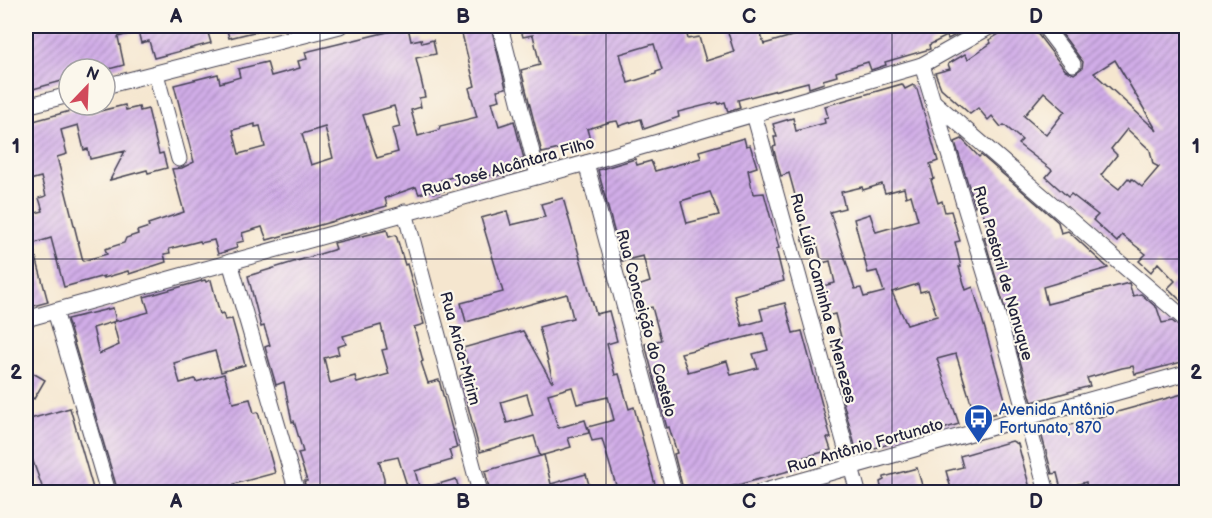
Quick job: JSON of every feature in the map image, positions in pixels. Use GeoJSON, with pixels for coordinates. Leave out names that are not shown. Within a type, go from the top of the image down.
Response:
{"type":"FeatureCollection","features":[{"type":"Feature","properties":{"kind":"street"},"geometry":{"type":"LineString","coordinates":[[117,83],[337,26]]}},
{"type":"Feature","properties":{"kind":"street"},"geometry":{"type":"LineString","coordinates":[[500,26],[538,176]]}},
{"type":"Feature","properties":{"kind":"street","name":"Rua José Alcântara Filho"},"geometry":{"type":"LineString","coordinates":[[26,319],[586,163],[922,65],[991,26]]}},
{"type":"Feature","properties":{"kind":"street"},"geometry":{"type":"LineString","coordinates":[[1044,26],[1073,64]]}},
{"type":"Feature","properties":{"kind":"street","name":"Rua Pastoril de Nanuque"},"geometry":{"type":"LineString","coordinates":[[922,65],[935,103],[1047,492]]}},
{"type":"Feature","properties":{"kind":"street"},"geometry":{"type":"LineString","coordinates":[[156,74],[179,159]]}},
{"type":"Feature","properties":{"kind":"street"},"geometry":{"type":"LineString","coordinates":[[26,106],[57,98]]}},
{"type":"Feature","properties":{"kind":"street"},"geometry":{"type":"LineString","coordinates":[[935,103],[1186,320]]}},
{"type":"Feature","properties":{"kind":"street","name":"Rua Lúis Caminha e Menezes"},"geometry":{"type":"LineString","coordinates":[[754,114],[858,492]]}},
{"type":"Feature","properties":{"kind":"street","name":"Rua Conceição do Castelo"},"geometry":{"type":"LineString","coordinates":[[586,163],[674,492]]}},
{"type":"Feature","properties":{"kind":"street","name":"Rua Arica-Mirim"},"geometry":{"type":"LineString","coordinates":[[405,213],[480,492]]}},
{"type":"Feature","properties":{"kind":"street"},"geometry":{"type":"LineString","coordinates":[[230,262],[297,492]]}},
{"type":"Feature","properties":{"kind":"street"},"geometry":{"type":"LineString","coordinates":[[55,310],[108,492]]}},
{"type":"Feature","properties":{"kind":"street","name":"Rua Antônio Fortunato"},"geometry":{"type":"LineString","coordinates":[[761,492],[1186,373]]}},
{"type":"Feature","properties":{"kind":"building"},"geometry":{"type":"Polygon","coordinates":[[[26,26],[206,26],[211,43],[154,58],[149,41],[141,43],[138,31],[118,37],[124,65],[117,67],[117,57],[57,57],[57,82],[26,91],[26,26]]]}},
{"type":"Feature","properties":{"kind":"building"},"geometry":{"type":"Polygon","coordinates":[[[226,26],[265,26],[266,29],[229,38],[226,26]]]}},
{"type":"Feature","properties":{"kind":"building"},"geometry":{"type":"Polygon","coordinates":[[[460,26],[491,26],[506,88],[497,90],[500,100],[492,102],[499,126],[514,121],[524,159],[516,161],[518,170],[463,183],[460,175],[441,180],[444,191],[434,193],[433,190],[419,194],[416,187],[385,198],[387,206],[267,240],[262,227],[242,233],[244,241],[236,243],[237,248],[218,254],[214,240],[201,243],[200,241],[169,249],[170,253],[164,254],[166,262],[129,274],[128,271],[64,287],[51,238],[35,243],[28,215],[43,211],[39,198],[46,196],[41,177],[26,181],[26,123],[57,115],[57,117],[117,117],[117,107],[125,105],[126,110],[139,107],[140,111],[148,109],[159,154],[163,153],[167,168],[148,173],[147,170],[110,180],[125,151],[90,159],[88,149],[84,150],[78,125],[61,130],[67,154],[57,157],[83,261],[107,254],[105,249],[124,243],[126,238],[149,227],[148,224],[184,212],[172,169],[182,168],[194,162],[174,85],[218,74],[220,83],[240,77],[238,69],[267,62],[271,76],[300,68],[298,61],[307,59],[305,52],[408,27],[411,41],[421,39],[422,43],[433,40],[436,54],[416,58],[425,97],[419,98],[421,107],[411,110],[418,136],[439,130],[440,126],[477,117],[469,88],[475,86],[460,26]],[[394,106],[363,115],[377,158],[398,152],[392,129],[400,127],[394,106]],[[255,124],[233,130],[239,154],[265,147],[260,126],[255,127],[255,124]],[[325,127],[302,134],[311,165],[333,158],[325,127]]]}},
{"type":"Feature","properties":{"kind":"building"},"geometry":{"type":"Polygon","coordinates":[[[520,26],[685,26],[688,39],[699,37],[706,61],[734,52],[726,26],[738,26],[740,32],[759,27],[764,44],[799,34],[796,26],[888,26],[890,34],[914,26],[972,26],[948,39],[947,36],[929,45],[930,49],[885,62],[886,65],[871,70],[868,62],[836,72],[837,76],[823,80],[824,83],[809,88],[808,82],[738,100],[740,108],[728,112],[725,102],[719,104],[718,102],[678,112],[679,117],[644,129],[641,119],[619,126],[617,121],[610,122],[587,129],[591,143],[565,151],[564,148],[542,153],[521,70],[540,65],[533,35],[523,37],[520,26]],[[654,44],[620,54],[628,83],[662,70],[654,44]]]}},
{"type":"Feature","properties":{"kind":"building"},"geometry":{"type":"Polygon","coordinates":[[[1012,26],[1034,26],[1036,32],[1065,70],[1074,74],[1082,68],[1083,62],[1056,26],[1186,26],[1186,306],[1168,288],[1175,281],[1158,263],[1151,272],[1139,261],[1146,254],[1122,235],[1117,242],[1093,220],[1098,215],[1071,194],[1068,197],[1046,177],[1052,170],[1018,144],[1022,140],[1004,125],[1001,127],[992,116],[988,120],[978,108],[970,114],[941,88],[935,73],[950,69],[948,64],[965,54],[968,59],[991,43],[989,40],[1012,26]],[[1115,60],[1094,73],[1157,131],[1115,60]],[[1044,92],[1024,116],[1046,135],[1065,111],[1044,92]],[[1127,129],[1111,149],[1117,155],[1101,175],[1119,189],[1128,178],[1142,187],[1159,167],[1153,164],[1150,150],[1127,129]]]}},
{"type":"Feature","properties":{"kind":"building"},"geometry":{"type":"Polygon","coordinates":[[[902,84],[905,89],[913,85],[917,89],[938,161],[930,164],[934,179],[931,180],[938,203],[942,201],[945,212],[951,211],[960,241],[955,242],[961,267],[959,267],[966,290],[973,287],[1007,406],[1003,411],[976,419],[956,354],[937,359],[959,424],[933,432],[931,426],[912,432],[914,438],[903,439],[857,453],[840,391],[846,390],[832,344],[842,341],[835,314],[827,316],[819,287],[835,283],[830,261],[822,263],[817,244],[805,247],[802,237],[804,233],[789,173],[781,176],[773,147],[776,146],[774,137],[777,137],[773,124],[793,118],[796,131],[825,123],[824,118],[828,117],[825,106],[902,84]],[[882,184],[863,190],[862,187],[841,192],[845,208],[830,212],[855,289],[861,288],[864,297],[884,292],[877,271],[868,273],[854,219],[870,214],[876,232],[918,220],[911,195],[906,197],[904,188],[885,193],[882,184]],[[918,284],[892,292],[907,325],[937,316],[928,290],[920,292],[918,284]]]}},
{"type":"Feature","properties":{"kind":"building"},"geometry":{"type":"Polygon","coordinates":[[[744,138],[746,146],[750,145],[757,167],[748,170],[753,194],[764,193],[779,248],[776,249],[784,281],[734,295],[742,326],[763,320],[760,309],[785,303],[793,333],[802,331],[831,438],[827,438],[831,450],[804,457],[807,466],[712,492],[710,487],[687,492],[686,488],[683,489],[674,454],[677,453],[669,427],[667,428],[645,344],[661,340],[652,307],[636,310],[633,296],[632,288],[650,282],[643,256],[622,261],[598,170],[635,159],[637,165],[651,161],[655,171],[701,158],[699,151],[744,138]],[[710,192],[681,201],[687,223],[719,215],[710,192]],[[763,333],[681,353],[688,372],[727,361],[731,375],[758,368],[753,354],[768,350],[763,333]]]}},
{"type":"Feature","properties":{"kind":"building"},"geometry":{"type":"Polygon","coordinates":[[[962,139],[979,157],[981,155],[1058,222],[1061,233],[1068,231],[1108,268],[1043,287],[1047,304],[1129,283],[1133,296],[1141,294],[1157,308],[1162,323],[1172,321],[1186,332],[1186,361],[1135,374],[1133,366],[1122,368],[1087,378],[1090,386],[1032,402],[984,237],[987,236],[986,230],[988,229],[981,205],[975,206],[955,142],[962,139]]]}},
{"type":"Feature","properties":{"kind":"building"},"geometry":{"type":"Polygon","coordinates":[[[563,198],[596,314],[609,311],[617,341],[607,344],[615,375],[619,374],[629,409],[634,407],[657,492],[618,492],[602,439],[592,441],[588,427],[614,420],[608,397],[577,404],[572,387],[548,394],[558,428],[585,420],[589,433],[568,438],[571,447],[540,456],[534,436],[480,452],[460,376],[470,373],[463,348],[523,331],[553,381],[539,327],[573,318],[567,294],[466,322],[461,303],[503,292],[481,218],[507,211],[511,225],[545,217],[541,204],[563,198]],[[527,394],[501,402],[507,423],[533,415],[527,394]]]}},
{"type":"Feature","properties":{"kind":"building"},"geometry":{"type":"Polygon","coordinates":[[[387,230],[389,237],[396,235],[405,265],[407,264],[424,324],[414,327],[423,361],[421,362],[428,383],[439,380],[457,448],[449,450],[452,460],[415,471],[420,490],[409,492],[398,457],[379,461],[384,478],[384,492],[307,492],[304,481],[307,481],[298,453],[303,452],[294,421],[292,422],[284,382],[276,385],[265,347],[270,345],[264,326],[261,327],[248,276],[336,249],[334,243],[387,230]],[[381,325],[343,336],[346,344],[337,347],[339,354],[324,358],[330,383],[355,376],[357,383],[389,374],[382,350],[387,349],[381,325]]]}},
{"type":"Feature","properties":{"kind":"building"},"geometry":{"type":"Polygon","coordinates":[[[29,231],[48,302],[26,308],[26,278],[28,277],[26,232],[29,231]]]}},
{"type":"Feature","properties":{"kind":"building"},"geometry":{"type":"Polygon","coordinates":[[[205,280],[206,282],[211,280],[220,314],[223,313],[225,320],[232,319],[245,365],[221,372],[215,351],[174,363],[180,383],[195,379],[196,382],[224,374],[233,403],[250,399],[254,413],[258,412],[275,473],[234,484],[237,492],[118,492],[67,319],[113,308],[116,321],[93,328],[99,354],[119,345],[113,322],[149,312],[144,297],[205,280]]]}},
{"type":"Feature","properties":{"kind":"building"},"geometry":{"type":"Polygon","coordinates":[[[26,369],[45,380],[34,399],[26,394],[26,369]]]}},
{"type":"Feature","properties":{"kind":"building"},"geometry":{"type":"Polygon","coordinates":[[[1186,393],[1186,492],[1087,492],[1086,482],[1061,489],[1057,473],[1052,474],[1041,433],[1186,393]]]}},
{"type":"Feature","properties":{"kind":"building"},"geometry":{"type":"Polygon","coordinates":[[[70,408],[94,492],[44,492],[30,453],[26,420],[70,408]]]}},
{"type":"Feature","properties":{"kind":"building"},"geometry":{"type":"Polygon","coordinates":[[[1012,441],[1018,444],[1031,492],[952,492],[946,471],[963,467],[960,456],[1012,441]]]}},
{"type":"Feature","properties":{"kind":"building"},"geometry":{"type":"Polygon","coordinates":[[[544,455],[551,484],[586,474],[591,492],[490,492],[485,471],[544,455]]]}},
{"type":"Feature","properties":{"kind":"building"},"geometry":{"type":"Polygon","coordinates":[[[917,468],[924,492],[882,492],[880,482],[884,480],[884,477],[917,468]]]}},
{"type":"Feature","properties":{"kind":"building"},"geometry":{"type":"Polygon","coordinates":[[[456,479],[460,492],[421,492],[421,489],[456,479]]]}},
{"type":"Feature","properties":{"kind":"place","name":"Avenida Antônio Fortunato, 870"},"geometry":{"type":"Point","coordinates":[978,444]}}]}
